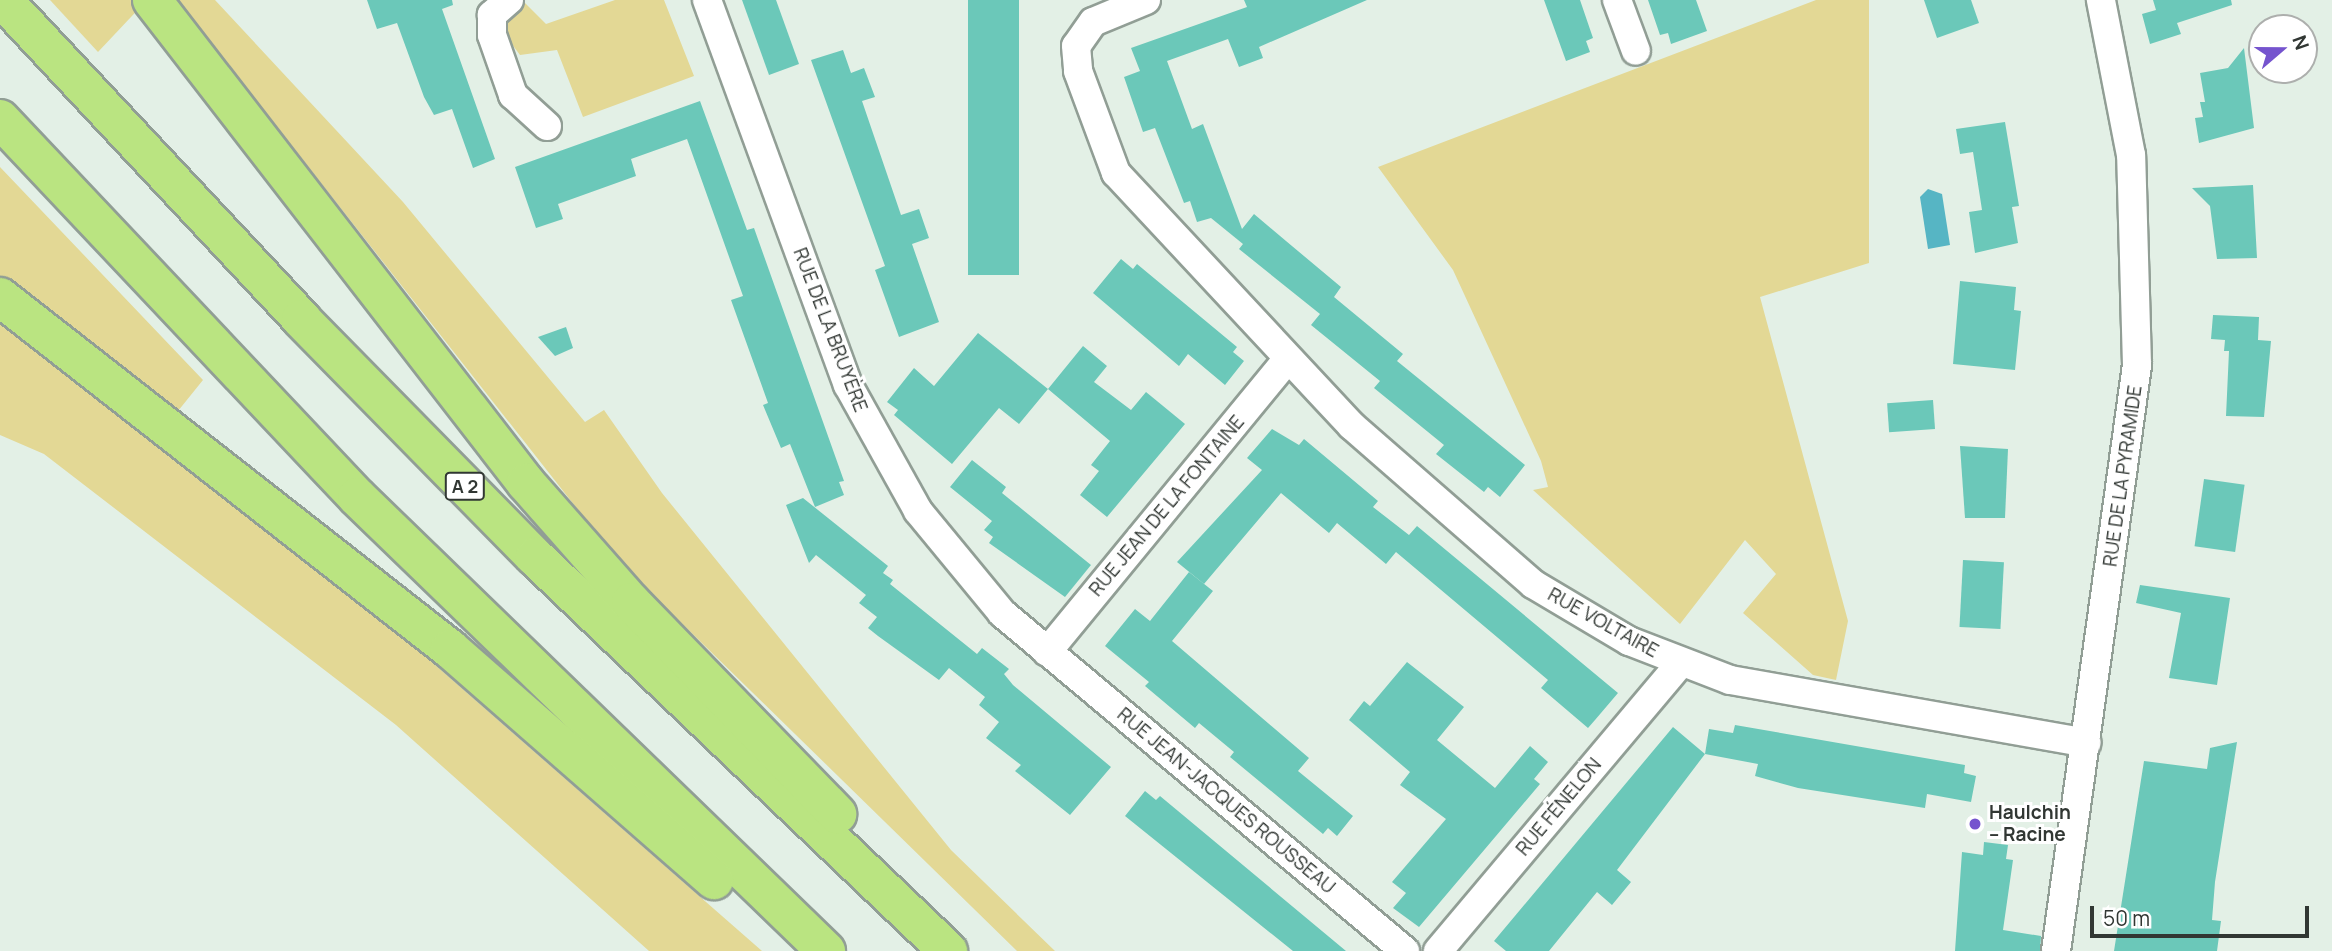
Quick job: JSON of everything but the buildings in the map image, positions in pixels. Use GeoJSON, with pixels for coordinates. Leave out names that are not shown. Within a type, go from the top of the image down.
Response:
{"type":"FeatureCollection","features":[{"type":"Feature","properties":{"kind":"highway","name":"A 2"},"geometry":{"type":"LineString","coordinates":[[3,0],[525,548],[948,951]]}},
{"type":"Feature","properties":{"kind":"highway"},"geometry":{"type":"LineString","coordinates":[[152,0],[526,483],[631,602],[883,860],[960,951]]}},
{"type":"Feature","properties":{"kind":"highway"},"geometry":{"type":"LineString","coordinates":[[0,119],[357,497],[826,951]]}},
{"type":"Feature","properties":{"kind":"highway"},"geometry":{"type":"LineString","coordinates":[[0,297],[450,649],[796,951]]}},
{"type":"Feature","properties":{"kind":"street"},"geometry":{"type":"LineString","coordinates":[[509,0],[492,15],[492,35],[513,95],[547,127]]}},
{"type":"Feature","properties":{"kind":"street","name":"RUE DE LA BRUYÈRE"},"geometry":{"type":"LineString","coordinates":[[707,0],[837,360],[868,426],[942,542],[1002,613],[1047,652]]}},
{"type":"Feature","properties":{"kind":"street","name":"RUE VOLTAIRE"},"geometry":{"type":"LineString","coordinates":[[1146,0],[1093,22],[1079,37],[1076,58],[1116,173],[1288,359],[1414,483],[1533,584],[1609,631],[1680,664],[1749,684],[2086,743]]}},
{"type":"Feature","properties":{"kind":"street"},"geometry":{"type":"LineString","coordinates":[[1618,0],[1636,51]]}},
{"type":"Feature","properties":{"kind":"street","name":"RUE DE LA PYRAMIDE"},"geometry":{"type":"LineString","coordinates":[[2056,951],[2137,365],[2131,155],[2101,0]]}},
{"type":"Feature","properties":{"kind":"street","name":"RUE JEAN DE LA FONTAINE"},"geometry":{"type":"LineString","coordinates":[[1047,652],[1288,359]]}},
{"type":"Feature","properties":{"kind":"street","name":"RUE JEAN-JACQUES ROUSSEAU"},"geometry":{"type":"LineString","coordinates":[[1047,652],[1405,951]]}},
{"type":"Feature","properties":{"kind":"street","name":"RUE FÉNELON"},"geometry":{"type":"LineString","coordinates":[[1438,951],[1680,664]]}},
{"type":"Feature","properties":{"kind":"shaded area"},"geometry":{"type":"Polygon","coordinates":[[[50,0],[147,0],[98,52],[50,0]]]}},
{"type":"Feature","properties":{"kind":"shaded area"},"geometry":{"type":"Polygon","coordinates":[[[177,0],[215,0],[403,202],[585,422],[604,410],[662,493],[951,850],[1055,951],[1017,951],[619,562],[177,0]]]}},
{"type":"Feature","properties":{"kind":"shaded area"},"geometry":{"type":"Polygon","coordinates":[[[615,0],[664,0],[694,76],[583,117],[557,50],[520,55],[505,35],[504,21],[523,1],[546,24],[615,0]]]}},
{"type":"Feature","properties":{"kind":"shaded area"},"geometry":{"type":"Polygon","coordinates":[[[1816,0],[1869,0],[1869,263],[1760,297],[1848,621],[1836,680],[1813,675],[1743,613],[1776,574],[1745,540],[1680,624],[1533,490],[1548,487],[1541,461],[1453,270],[1378,167],[1816,0]]]}},
{"type":"Feature","properties":{"kind":"shaded area"},"geometry":{"type":"Polygon","coordinates":[[[0,167],[203,380],[153,442],[361,600],[762,951],[649,951],[396,725],[44,454],[0,435],[0,167]]]}},
{"type":"Feature","properties":{"kind":"water"},"geometry":{"type":"Polygon","coordinates":[[[1928,189],[1942,194],[1950,245],[1928,249],[1920,197],[1928,189]]]}},
{"type":"Feature","properties":{"kind":"place","name":"Haulchin – Racine"},"geometry":{"type":"Point","coordinates":[1975,824]}}]}
